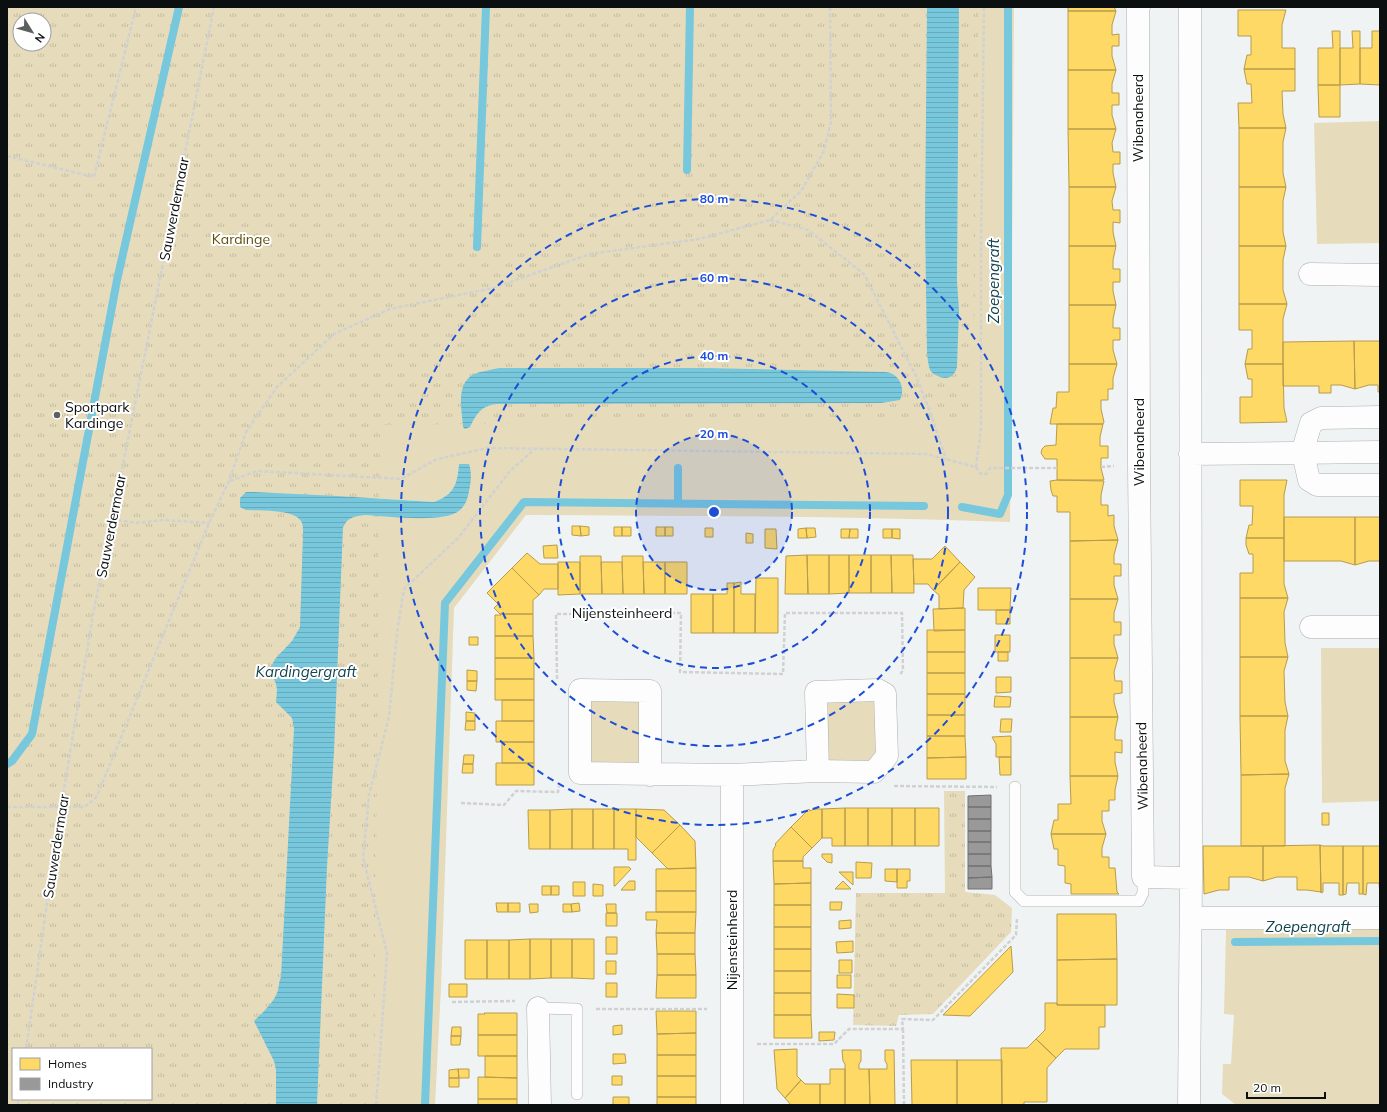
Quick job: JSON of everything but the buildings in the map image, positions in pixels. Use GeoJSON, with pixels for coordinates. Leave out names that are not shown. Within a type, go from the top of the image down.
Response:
{"type":"FeatureCollection","features":[{"type":"Feature","properties":{"kind":"street","name":"Wibenaheerd"},"geometry":{"type":"LineString","coordinates":[[1139,7],[1138,466],[1143,877]]}},
{"type":"Feature","properties":{"kind":"street"},"geometry":{"type":"LineString","coordinates":[[1189,1105],[1191,918],[1190,7]]}},
{"type":"Feature","properties":{"kind":"street"},"geometry":{"type":"LineString","coordinates":[[1310,274],[1380,274]]}},
{"type":"Feature","properties":{"kind":"street"},"geometry":{"type":"LineString","coordinates":[[1380,417],[1321,418],[1311,423],[1305,443],[1304,453],[1309,480],[1317,485],[1380,485]]}},
{"type":"Feature","properties":{"kind":"street"},"geometry":{"type":"LineString","coordinates":[[1190,454],[1380,452]]}},
{"type":"Feature","properties":{"kind":"street"},"geometry":{"type":"LineString","coordinates":[[1311,627],[1380,626]]}},
{"type":"Feature","properties":{"kind":"street"},"geometry":{"type":"LineString","coordinates":[[650,775],[650,691],[580,690],[570,773],[650,775],[732,775],[818,771],[874,772],[887,756],[885,694],[878,690],[816,692],[818,771]]}},
{"type":"Feature","properties":{"kind":"street","name":"Nijensteinheerd"},"geometry":{"type":"LineString","coordinates":[[732,775],[732,1105]]}},
{"type":"Feature","properties":{"kind":"street"},"geometry":{"type":"LineString","coordinates":[[1143,877],[1191,878]]}},
{"type":"Feature","properties":{"kind":"street"},"geometry":{"type":"LineString","coordinates":[[1191,918],[1380,918]]}},
{"type":"Feature","properties":{"kind":"street"},"geometry":{"type":"LineString","coordinates":[[538,1008],[540,1105]]}},
{"type":"Feature","properties":{"kind":"street"},"geometry":{"type":"LineString","coordinates":[[1172,1105],[1178,1105]]}},
{"type":"Feature","properties":{"kind":"lane"},"geometry":{"type":"LineString","coordinates":[[1015,787],[1015,892],[1021,899]]}},
{"type":"Feature","properties":{"kind":"lane","name":"Wibenaheerd"},"geometry":{"type":"LineString","coordinates":[[1021,899],[1138,901],[1143,893],[1143,877]]}},
{"type":"Feature","properties":{"kind":"lane"},"geometry":{"type":"LineString","coordinates":[[538,1008],[577,1009],[577,1094]]}},
{"type":"Feature","properties":{"kind":"path"},"geometry":{"type":"LineString","coordinates":[[7,156],[94,177],[136,7]]}},
{"type":"Feature","properties":{"kind":"path","name":"Sauwerdermaar"},"geometry":{"type":"LineString","coordinates":[[26,1048],[61,807],[93,615],[214,7]]}},
{"type":"Feature","properties":{"kind":"path"},"geometry":{"type":"LineString","coordinates":[[7,807],[83,807],[89,804],[96,796],[209,523],[229,482],[246,432],[277,387],[334,334],[390,309],[494,288],[590,254],[699,239],[770,220],[801,191],[824,151],[831,122],[830,7]]}},
{"type":"Feature","properties":{"kind":"path"},"geometry":{"type":"LineString","coordinates":[[976,467],[981,430],[981,232],[984,7]]}},
{"type":"Feature","properties":{"kind":"path"},"geometry":{"type":"LineString","coordinates":[[770,220],[808,230],[864,274],[916,376],[946,459]]}},
{"type":"Feature","properties":{"kind":"path"},"geometry":{"type":"LineString","coordinates":[[229,482],[257,471],[401,479],[437,459],[488,448],[926,454],[976,467],[981,474],[986,474],[990,468],[1056,468]]}},
{"type":"Feature","properties":{"kind":"path"},"geometry":{"type":"LineString","coordinates":[[376,1105],[387,953],[363,858],[369,795],[389,717],[397,632],[404,589],[458,538],[510,471],[536,448]]}},
{"type":"Feature","properties":{"kind":"path"},"geometry":{"type":"LineString","coordinates":[[112,519],[136,523],[164,520],[209,523]]}},
{"type":"Feature","properties":{"kind":"path","name":"Nijensteinheerd"},"geometry":{"type":"LineString","coordinates":[[557,680],[556,614],[681,613],[680,672],[783,674],[785,613],[902,613],[903,670],[885,694]]}},
{"type":"Feature","properties":{"kind":"path"},"geometry":{"type":"LineString","coordinates":[[874,772],[874,786],[1015,787]]}},
{"type":"Feature","properties":{"kind":"path"},"geometry":{"type":"LineString","coordinates":[[462,803],[504,805],[516,791],[558,792],[570,773]]}},
{"type":"Feature","properties":{"kind":"path"},"geometry":{"type":"LineString","coordinates":[[904,1105],[902,1019],[934,1020],[1016,935],[1021,899]]}},
{"type":"Feature","properties":{"kind":"path"},"geometry":{"type":"LineString","coordinates":[[452,1002],[524,1001],[538,1008]]}},
{"type":"Feature","properties":{"kind":"path"},"geometry":{"type":"LineString","coordinates":[[577,1009],[732,1009]]}},
{"type":"Feature","properties":{"kind":"path"},"geometry":{"type":"LineString","coordinates":[[732,1044],[834,1044],[849,1029],[903,1029]]}},
{"type":"Feature","properties":{"kind":"green space","name":"Kardinge"},"geometry":{"type":"Polygon","coordinates":[[[7,7],[979,7],[973,418],[380,425],[374,1105],[7,1105],[7,7]]]}},
{"type":"Feature","properties":{"kind":"green space"},"geometry":{"type":"Polygon","coordinates":[[[959,7],[1014,7],[1010,522],[829,517],[526,515],[454,608],[441,988],[435,1105],[317,1105],[365,515],[447,516],[469,464],[459,464],[454,488],[446,496],[434,502],[337,496],[276,1105],[25,1105],[25,1100],[152,1100],[152,1048],[123,495],[959,7]]]}},
{"type":"Feature","properties":{"kind":"green space"},"geometry":{"type":"Polygon","coordinates":[[[1380,121],[1380,243],[1317,244],[1314,123],[1380,121]]]}},
{"type":"Feature","properties":{"kind":"green space"},"geometry":{"type":"Polygon","coordinates":[[[1321,648],[1380,648],[1380,801],[1322,803],[1321,648]]]}},
{"type":"Feature","properties":{"kind":"green space"},"geometry":{"type":"Polygon","coordinates":[[[824,700],[878,700],[879,749],[872,759],[861,764],[826,763],[824,700]]]}},
{"type":"Feature","properties":{"kind":"green space"},"geometry":{"type":"Polygon","coordinates":[[[587,701],[641,701],[643,767],[592,762],[588,756],[587,701]]]}},
{"type":"Feature","properties":{"kind":"green space"},"geometry":{"type":"Polygon","coordinates":[[[944,791],[965,791],[965,892],[995,895],[1012,908],[1011,932],[933,1014],[899,1015],[896,1026],[853,1025],[856,893],[945,893],[944,791]]]}},
{"type":"Feature","properties":{"kind":"green space"},"geometry":{"type":"Polygon","coordinates":[[[1380,929],[1380,1105],[1236,1105],[1222,1094],[1223,1064],[1231,1064],[1234,1015],[1224,1014],[1226,930],[1380,929]]]}},
{"type":"Feature","properties":{"kind":"water"},"geometry":{"type":"Polygon","coordinates":[[[927,7],[959,7],[957,281],[959,310],[957,367],[954,373],[947,378],[933,374],[930,370],[927,354],[925,220],[927,7]]]}},
{"type":"Feature","properties":{"kind":"water"},"geometry":{"type":"Polygon","coordinates":[[[499,368],[706,368],[885,372],[894,375],[900,382],[902,386],[902,395],[900,400],[881,403],[497,404],[483,408],[477,414],[470,427],[465,429],[463,427],[461,405],[464,384],[468,378],[474,374],[499,368]]]}},
{"type":"Feature","properties":{"kind":"water","name":"Kardingergraft"},"geometry":{"type":"Polygon","coordinates":[[[459,464],[469,464],[471,474],[468,496],[465,504],[460,510],[442,517],[429,518],[400,518],[361,515],[350,519],[343,527],[317,1105],[276,1105],[276,1070],[274,1061],[254,1021],[274,999],[281,977],[294,728],[292,718],[276,702],[277,690],[271,672],[271,667],[275,659],[292,641],[300,627],[303,528],[301,521],[291,514],[276,511],[246,510],[240,507],[240,498],[246,492],[254,492],[434,502],[446,496],[454,488],[459,464]]]}},
{"type":"Feature","properties":{"kind":"waterway"},"geometry":{"type":"LineString","coordinates":[[7,764],[12,761],[32,734],[117,280],[179,7]]}},
{"type":"Feature","properties":{"kind":"waterway"},"geometry":{"type":"LineString","coordinates":[[477,247],[486,7]]}},
{"type":"Feature","properties":{"kind":"waterway"},"geometry":{"type":"LineString","coordinates":[[687,170],[690,7]]}},
{"type":"Feature","properties":{"kind":"waterway","name":"Zoepengraft"},"geometry":{"type":"LineString","coordinates":[[962,507],[1000,514],[1008,495],[1008,7]]}},
{"type":"Feature","properties":{"kind":"waterway"},"geometry":{"type":"LineString","coordinates":[[678,468],[678,503]]}},
{"type":"Feature","properties":{"kind":"waterway"},"geometry":{"type":"LineString","coordinates":[[425,1105],[445,603],[524,502],[924,506]]}},
{"type":"Feature","properties":{"kind":"waterway","name":"Zoepengraft"},"geometry":{"type":"LineString","coordinates":[[1235,942],[1380,941]]}},
{"type":"Feature","properties":{"kind":"place","name":"Sportpark Kardinge"},"geometry":{"type":"Point","coordinates":[57,415]}}]}
